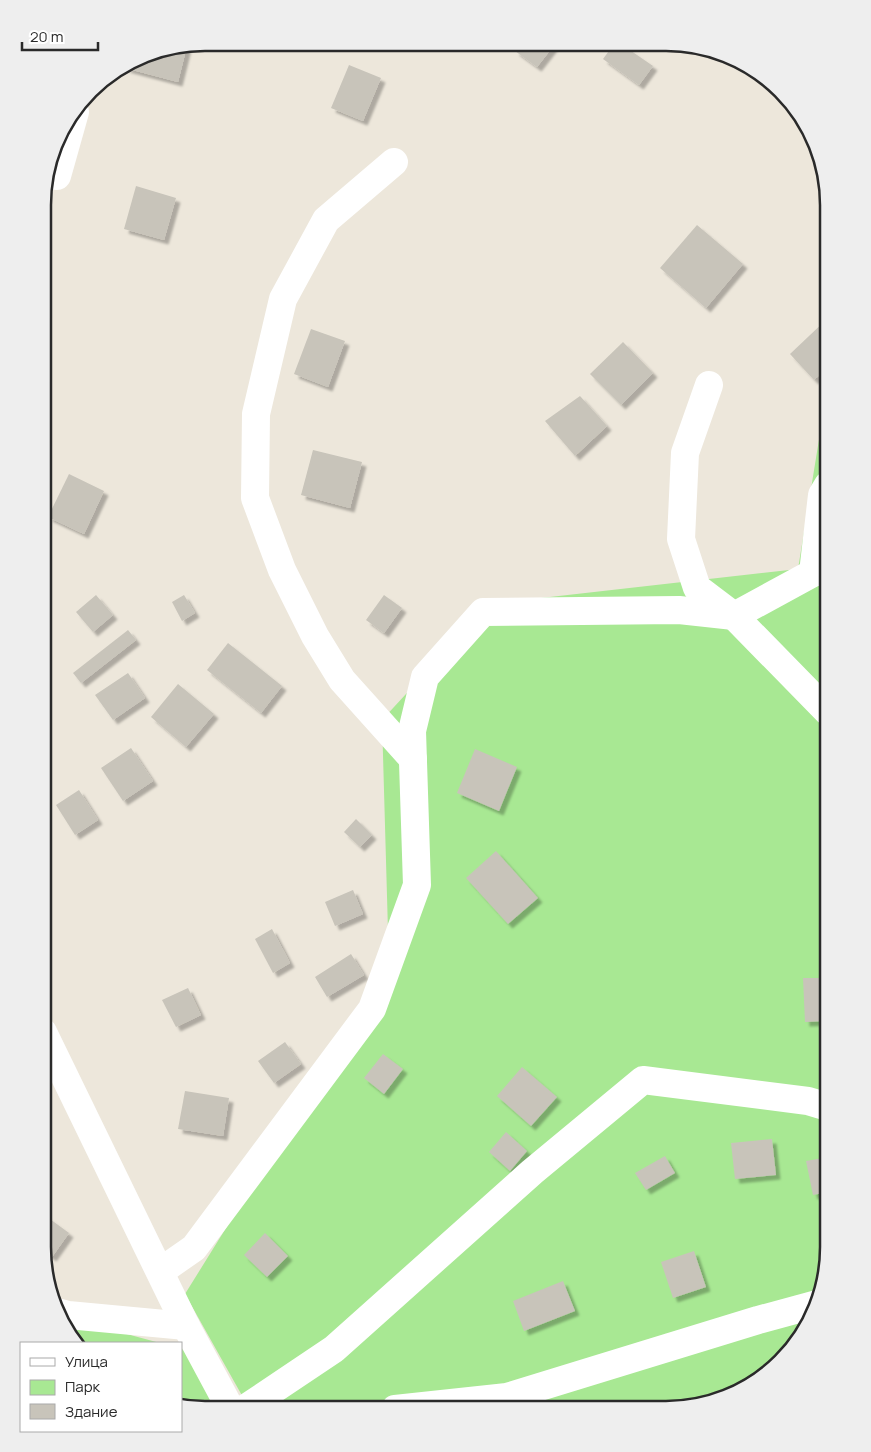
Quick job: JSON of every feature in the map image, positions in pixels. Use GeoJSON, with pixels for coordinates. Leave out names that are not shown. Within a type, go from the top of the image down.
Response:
{"type":"FeatureCollection","features":[{"type":"Feature","properties":{"kind":"street"},"geometry":{"type":"LineString","coordinates":[[54,175],[57,176],[69,133]]}},
{"type":"Feature","properties":{"kind":"street"},"geometry":{"type":"LineString","coordinates":[[394,162],[326,220],[282,298],[256,414],[255,498],[282,570],[315,636],[337,673],[413,759]]}},
{"type":"Feature","properties":{"kind":"street"},"geometry":{"type":"LineString","coordinates":[[709,385],[685,453],[681,539],[698,588],[734,616],[820,703]]}},
{"type":"Feature","properties":{"kind":"street"},"geometry":{"type":"LineString","coordinates":[[161,1271],[194,1248],[372,1009],[417,885],[412,731],[425,677],[483,612],[679,610],[734,616],[820,572]]}},
{"type":"Feature","properties":{"kind":"street"},"geometry":{"type":"LineString","coordinates":[[51,1048],[161,1271],[186,1326],[226,1401]]}},
{"type":"Feature","properties":{"kind":"street"},"geometry":{"type":"LineString","coordinates":[[256,1401],[334,1349],[532,1172],[643,1080],[808,1101],[819,1104]]}},
{"type":"Feature","properties":{"kind":"street"},"geometry":{"type":"LineString","coordinates":[[469,1401],[506,1397],[808,1307]]}},
{"type":"Feature","properties":{"kind":"street"},"geometry":{"type":"LineString","coordinates":[[68,1316],[186,1326]]}},
{"type":"Feature","properties":{"kind":"green space"},"geometry":{"type":"Polygon","coordinates":[[[820,435],[819,1257],[817,1277],[812,1296],[794,1332],[782,1348],[760,1369],[725,1389],[696,1398],[666,1401],[245,1401],[185,1294],[389,966],[382,720],[489,604],[798,569],[820,435]]]}},
{"type":"Feature","properties":{"kind":"green space"},"geometry":{"type":"Polygon","coordinates":[[[69,1318],[156,1342],[84,1342],[69,1318]]]}},
{"type":"Feature","properties":{"kind":"green space"},"geometry":{"type":"Polygon","coordinates":[[[182,1349],[197,1353],[215,1401],[182,1399],[182,1349]]]}},
{"type":"Feature","properties":{"kind":"building"},"geometry":{"type":"Polygon","coordinates":[[[515,51],[549,51],[537,67],[515,51]]]}},
{"type":"Feature","properties":{"kind":"building"},"geometry":{"type":"Polygon","coordinates":[[[609,51],[631,51],[653,66],[639,85],[603,59],[609,51]]]}},
{"type":"Feature","properties":{"kind":"building"},"geometry":{"type":"Polygon","coordinates":[[[185,53],[178,82],[132,70],[156,59],[185,53]]]}},
{"type":"Feature","properties":{"kind":"building"},"geometry":{"type":"Polygon","coordinates":[[[349,65],[381,78],[363,121],[331,108],[349,65]]]}},
{"type":"Feature","properties":{"kind":"building"},"geometry":{"type":"Polygon","coordinates":[[[136,186],[176,198],[164,240],[124,229],[136,186]]]}},
{"type":"Feature","properties":{"kind":"building"},"geometry":{"type":"Polygon","coordinates":[[[697,225],[743,264],[706,308],[660,268],[697,225]]]}},
{"type":"Feature","properties":{"kind":"building"},"geometry":{"type":"Polygon","coordinates":[[[820,326],[820,375],[814,380],[790,354],[820,326]]]}},
{"type":"Feature","properties":{"kind":"building"},"geometry":{"type":"Polygon","coordinates":[[[311,329],[345,341],[328,387],[294,374],[311,329]]]}},
{"type":"Feature","properties":{"kind":"building"},"geometry":{"type":"Polygon","coordinates":[[[623,342],[653,373],[621,405],[590,374],[623,342]]]}},
{"type":"Feature","properties":{"kind":"building"},"geometry":{"type":"Polygon","coordinates":[[[580,396],[607,426],[575,456],[545,421],[580,396]]]}},
{"type":"Feature","properties":{"kind":"building"},"geometry":{"type":"Polygon","coordinates":[[[313,450],[362,462],[350,508],[301,495],[313,450]]]}},
{"type":"Feature","properties":{"kind":"building"},"geometry":{"type":"Polygon","coordinates":[[[69,474],[104,491],[84,534],[51,518],[51,511],[69,474]]]}},
{"type":"Feature","properties":{"kind":"building"},"geometry":{"type":"Polygon","coordinates":[[[96,595],[113,615],[93,632],[76,612],[96,595]]]}},
{"type":"Feature","properties":{"kind":"building"},"geometry":{"type":"Polygon","coordinates":[[[184,595],[195,613],[182,621],[172,602],[184,595]]]}},
{"type":"Feature","properties":{"kind":"building"},"geometry":{"type":"Polygon","coordinates":[[[384,595],[402,608],[384,633],[366,620],[384,595]]]}},
{"type":"Feature","properties":{"kind":"building"},"geometry":{"type":"Polygon","coordinates":[[[128,630],[136,640],[81,683],[73,673],[128,630]]]}},
{"type":"Feature","properties":{"kind":"building"},"geometry":{"type":"Polygon","coordinates":[[[228,643],[282,686],[261,713],[207,670],[228,643]]]}},
{"type":"Feature","properties":{"kind":"building"},"geometry":{"type":"Polygon","coordinates":[[[128,673],[145,698],[113,720],[95,695],[128,673]]]}},
{"type":"Feature","properties":{"kind":"building"},"geometry":{"type":"Polygon","coordinates":[[[178,684],[214,714],[186,747],[151,717],[178,684]]]}},
{"type":"Feature","properties":{"kind":"building"},"geometry":{"type":"Polygon","coordinates":[[[131,748],[153,781],[123,801],[101,768],[131,748]]]}},
{"type":"Feature","properties":{"kind":"building"},"geometry":{"type":"Polygon","coordinates":[[[475,749],[517,767],[499,811],[457,793],[475,749]]]}},
{"type":"Feature","properties":{"kind":"building"},"geometry":{"type":"Polygon","coordinates":[[[79,790],[98,820],[75,835],[56,805],[79,790]]]}},
{"type":"Feature","properties":{"kind":"building"},"geometry":{"type":"Polygon","coordinates":[[[356,819],[372,835],[360,847],[344,832],[356,819]]]}},
{"type":"Feature","properties":{"kind":"building"},"geometry":{"type":"Polygon","coordinates":[[[496,851],[538,898],[508,924],[466,878],[496,851]]]}},
{"type":"Feature","properties":{"kind":"building"},"geometry":{"type":"Polygon","coordinates":[[[353,890],[363,914],[335,926],[325,902],[353,890]]]}},
{"type":"Feature","properties":{"kind":"building"},"geometry":{"type":"Polygon","coordinates":[[[272,929],[290,963],[273,973],[255,939],[272,929]]]}},
{"type":"Feature","properties":{"kind":"building"},"geometry":{"type":"Polygon","coordinates":[[[351,954],[364,975],[327,997],[315,977],[351,954]]]}},
{"type":"Feature","properties":{"kind":"building"},"geometry":{"type":"Polygon","coordinates":[[[803,978],[819,978],[819,1021],[805,1022],[803,978]]]}},
{"type":"Feature","properties":{"kind":"building"},"geometry":{"type":"Polygon","coordinates":[[[188,988],[201,1015],[176,1027],[162,1000],[188,988]]]}},
{"type":"Feature","properties":{"kind":"building"},"geometry":{"type":"Polygon","coordinates":[[[285,1042],[301,1064],[274,1083],[258,1061],[285,1042]]]}},
{"type":"Feature","properties":{"kind":"building"},"geometry":{"type":"Polygon","coordinates":[[[383,1054],[403,1069],[384,1094],[364,1078],[383,1054]]]}},
{"type":"Feature","properties":{"kind":"building"},"geometry":{"type":"Polygon","coordinates":[[[522,1067],[557,1097],[531,1126],[497,1096],[522,1067]]]}},
{"type":"Feature","properties":{"kind":"building"},"geometry":{"type":"Polygon","coordinates":[[[185,1091],[229,1098],[223,1136],[178,1129],[185,1091]]]}},
{"type":"Feature","properties":{"kind":"building"},"geometry":{"type":"Polygon","coordinates":[[[506,1132],[527,1151],[510,1171],[489,1152],[506,1132]]]}},
{"type":"Feature","properties":{"kind":"building"},"geometry":{"type":"Polygon","coordinates":[[[772,1139],[776,1175],[735,1179],[731,1143],[772,1139]]]}},
{"type":"Feature","properties":{"kind":"building"},"geometry":{"type":"Polygon","coordinates":[[[665,1156],[675,1173],[646,1190],[635,1173],[665,1156]]]}},
{"type":"Feature","properties":{"kind":"building"},"geometry":{"type":"Polygon","coordinates":[[[819,1159],[819,1194],[813,1195],[806,1161],[819,1159]]]}},
{"type":"Feature","properties":{"kind":"building"},"geometry":{"type":"Polygon","coordinates":[[[51,1220],[69,1233],[52,1257],[51,1220]]]}},
{"type":"Feature","properties":{"kind":"building"},"geometry":{"type":"Polygon","coordinates":[[[265,1233],[288,1256],[267,1277],[244,1255],[265,1233]]]}},
{"type":"Feature","properties":{"kind":"building"},"geometry":{"type":"Polygon","coordinates":[[[694,1251],[706,1287],[673,1298],[661,1262],[694,1251]]]}},
{"type":"Feature","properties":{"kind":"building"},"geometry":{"type":"Polygon","coordinates":[[[563,1281],[575,1311],[524,1331],[513,1301],[563,1281]]]}}]}
